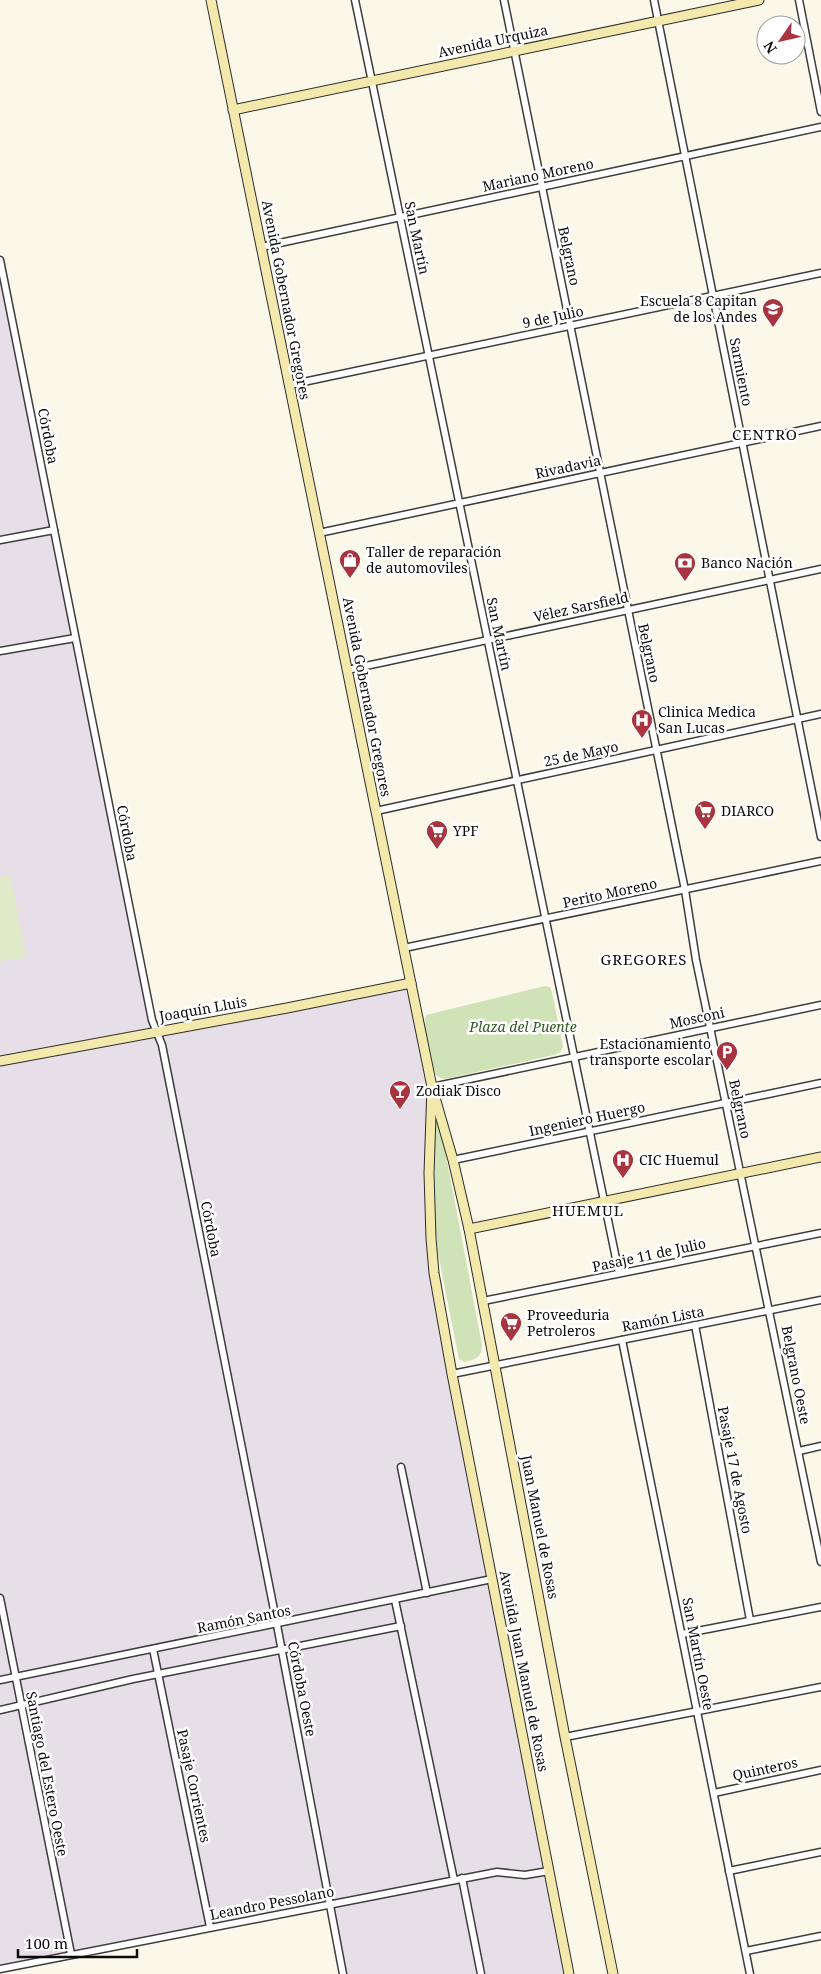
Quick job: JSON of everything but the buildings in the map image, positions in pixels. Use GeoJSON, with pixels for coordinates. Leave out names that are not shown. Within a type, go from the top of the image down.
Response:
{"type":"FeatureCollection","features":[{"type":"Feature","properties":{"kind":"street","name":"Avenida Gobernador Gregores"},"geometry":{"type":"LineString","coordinates":[[211,0],[432,1087],[429,1173],[431,1238],[434,1274],[452,1374]]}},
{"type":"Feature","properties":{"kind":"street","name":"San Martín"},"geometry":{"type":"LineString","coordinates":[[355,0],[619,1273]]}},
{"type":"Feature","properties":{"kind":"street","name":"Belgrano"},"geometry":{"type":"LineString","coordinates":[[504,0],[685,890],[696,960],[770,1310]]}},
{"type":"Feature","properties":{"kind":"street","name":"Sarmiento"},"geometry":{"type":"LineString","coordinates":[[654,0],[821,837]]}},
{"type":"Feature","properties":{"kind":"street","name":"Avenida Urquiza"},"geometry":{"type":"LineString","coordinates":[[233,110],[759,0]]}},
{"type":"Feature","properties":{"kind":"street"},"geometry":{"type":"LineString","coordinates":[[800,0],[821,112]]}},
{"type":"Feature","properties":{"kind":"street","name":"Mariano Moreno"},"geometry":{"type":"LineString","coordinates":[[261,246],[821,127]]}},
{"type":"Feature","properties":{"kind":"street","name":"Córdoba"},"geometry":{"type":"LineString","coordinates":[[0,260],[152,1020],[162,1045],[234,1410]]}},
{"type":"Feature","properties":{"kind":"street","name":"9 de Julio"},"geometry":{"type":"LineString","coordinates":[[289,385],[821,273]]}},
{"type":"Feature","properties":{"kind":"street","name":"Rivadavia"},"geometry":{"type":"LineString","coordinates":[[319,533],[821,426]]}},
{"type":"Feature","properties":{"kind":"street"},"geometry":{"type":"LineString","coordinates":[[0,540],[54,530]]}},
{"type":"Feature","properties":{"kind":"street","name":"Vélez Sarsfield"},"geometry":{"type":"LineString","coordinates":[[347,670],[821,569]]}},
{"type":"Feature","properties":{"kind":"street"},"geometry":{"type":"LineString","coordinates":[[0,651],[75,638]]}},
{"type":"Feature","properties":{"kind":"street","name":"25 de Mayo"},"geometry":{"type":"LineString","coordinates":[[376,811],[821,714]]}},
{"type":"Feature","properties":{"kind":"street"},"geometry":{"type":"LineString","coordinates":[[814,800],[821,799]]}},
{"type":"Feature","properties":{"kind":"street","name":"Perito Moreno"},"geometry":{"type":"LineString","coordinates":[[404,948],[821,861]]}},
{"type":"Feature","properties":{"kind":"street","name":"Joaquín Lluis"},"geometry":{"type":"LineString","coordinates":[[0,1061],[288,1008],[411,983]]}},
{"type":"Feature","properties":{"kind":"street","name":"Mosconi"},"geometry":{"type":"LineString","coordinates":[[432,1087],[821,1005]]}},
{"type":"Feature","properties":{"kind":"street","name":"Ingeniero Huergo"},"geometry":{"type":"LineString","coordinates":[[453,1160],[821,1083]]}},
{"type":"Feature","properties":{"kind":"street","name":"Juan Manuel de Rosas"},"geometry":{"type":"LineString","coordinates":[[432,1087],[453,1160],[469,1229],[565,1737],[613,1974]]}},
{"type":"Feature","properties":{"kind":"street"},"geometry":{"type":"LineString","coordinates":[[469,1229],[821,1157]]}},
{"type":"Feature","properties":{"kind":"street","name":"Pasaje 11 de Julio"},"geometry":{"type":"LineString","coordinates":[[483,1301],[821,1233]]}},
{"type":"Feature","properties":{"kind":"street","name":"Ramón Lista"},"geometry":{"type":"LineString","coordinates":[[452,1374],[821,1300]]}},
{"type":"Feature","properties":{"kind":"street","name":"Belgrano Oeste"},"geometry":{"type":"LineString","coordinates":[[770,1310],[821,1562]]}},
{"type":"Feature","properties":{"kind":"street","name":"Pasaje 17 de Agosto"},"geometry":{"type":"LineString","coordinates":[[695,1325],[750,1620]]}},
{"type":"Feature","properties":{"kind":"street","name":"San Martín Oeste"},"geometry":{"type":"LineString","coordinates":[[622,1340],[750,1974]]}},
{"type":"Feature","properties":{"kind":"street","name":"Avenida Juan Manuel de Rosas"},"geometry":{"type":"LineString","coordinates":[[452,1374],[569,1974]]}},
{"type":"Feature","properties":{"kind":"street","name":"Córdoba Oeste"},"geometry":{"type":"LineString","coordinates":[[234,1410],[282,1650],[343,1974]]}},
{"type":"Feature","properties":{"kind":"street"},"geometry":{"type":"LineString","coordinates":[[799,1451],[821,1446]]}},
{"type":"Feature","properties":{"kind":"street"},"geometry":{"type":"LineString","coordinates":[[401,1467],[427,1593]]}},
{"type":"Feature","properties":{"kind":"street","name":"Ramón Santos"},"geometry":{"type":"LineString","coordinates":[[0,1680],[277,1625],[492,1579]]}},
{"type":"Feature","properties":{"kind":"street","name":"Santiago del Estero Oeste"},"geometry":{"type":"LineString","coordinates":[[0,1598],[20,1706],[71,1954]]}},
{"type":"Feature","properties":{"kind":"street"},"geometry":{"type":"LineString","coordinates":[[395,1600],[454,1880]]}},
{"type":"Feature","properties":{"kind":"street"},"geometry":{"type":"LineString","coordinates":[[682,1634],[821,1607]]}},
{"type":"Feature","properties":{"kind":"street"},"geometry":{"type":"LineString","coordinates":[[0,1710],[158,1674],[401,1626]]}},
{"type":"Feature","properties":{"kind":"street","name":"Pasaje Corrientes"},"geometry":{"type":"LineString","coordinates":[[153,1650],[210,1927]]}},
{"type":"Feature","properties":{"kind":"street"},"geometry":{"type":"LineString","coordinates":[[565,1737],[821,1687]]}},
{"type":"Feature","properties":{"kind":"street","name":"Quinteros"},"geometry":{"type":"LineString","coordinates":[[714,1793],[821,1770]]}},
{"type":"Feature","properties":{"kind":"street"},"geometry":{"type":"LineString","coordinates":[[729,1870],[821,1852]]}},
{"type":"Feature","properties":{"kind":"street","name":"Leandro Pessolano"},"geometry":{"type":"LineString","coordinates":[[0,1969],[462,1878],[497,1872],[525,1875],[549,1871]]}},
{"type":"Feature","properties":{"kind":"street"},"geometry":{"type":"LineString","coordinates":[[462,1878],[481,1974]]}},
{"type":"Feature","properties":{"kind":"street"},"geometry":{"type":"LineString","coordinates":[[746,1951],[821,1936]]}},
{"type":"Feature","properties":{"kind":"shaded area"},"geometry":{"type":"Polygon","coordinates":[[[0,260],[157,1031],[411,983],[432,1087],[434,1274],[569,1974],[343,1974],[330,1904],[0,1969],[0,260]]]}},
{"type":"Feature","properties":{"kind":"green space"},"geometry":{"type":"Polygon","coordinates":[[[10,875],[26,957],[0,962],[0,877],[10,875]]]}},
{"type":"Feature","properties":{"kind":"green space","name":"Plaza del Puente"},"geometry":{"type":"Polygon","coordinates":[[[545,986],[550,987],[552,992],[563,1047],[560,1052],[554,1055],[445,1079],[435,1074],[424,1024],[426,1015],[545,986]]]}},
{"type":"Feature","properties":{"kind":"green space"},"geometry":{"type":"Polygon","coordinates":[[[437,1118],[440,1124],[482,1345],[481,1352],[477,1357],[464,1362],[459,1359],[438,1253],[434,1216],[435,1122],[437,1118]]]}},
{"type":"Feature","properties":{"kind":"place","name":"Escuela 8 Capitan de los Andes"},"geometry":{"type":"Point","coordinates":[773,328]}},
{"type":"Feature","properties":{"kind":"place","name":"Taller de reparación de automoviles"},"geometry":{"type":"Point","coordinates":[350,579]}},
{"type":"Feature","properties":{"kind":"place","name":"Banco Nación"},"geometry":{"type":"Point","coordinates":[685,582]}},
{"type":"Feature","properties":{"kind":"place","name":"Clinica Medica San Lucas"},"geometry":{"type":"Point","coordinates":[642,739]}},
{"type":"Feature","properties":{"kind":"place","name":"DIARCO"},"geometry":{"type":"Point","coordinates":[705,830]}},
{"type":"Feature","properties":{"kind":"place","name":"YPF"},"geometry":{"type":"Point","coordinates":[437,850]}},
{"type":"Feature","properties":{"kind":"place","name":"Estacionamiento transporte escolar"},"geometry":{"type":"Point","coordinates":[727,1071]}},
{"type":"Feature","properties":{"kind":"place","name":"Zodiak Disco"},"geometry":{"type":"Point","coordinates":[400,1110]}},
{"type":"Feature","properties":{"kind":"place","name":"CIC Huemul"},"geometry":{"type":"Point","coordinates":[623,1179]}},
{"type":"Feature","properties":{"kind":"place","name":"Proveeduria Petroleros"},"geometry":{"type":"Point","coordinates":[511,1342]}},
{"type":"Feature","properties":{"kind":"district","name":"CENTRO"},"geometry":{"type":"Point","coordinates":[765,435]}},
{"type":"Feature","properties":{"kind":"district","name":"GREGORES"},"geometry":{"type":"Point","coordinates":[644,960]}},
{"type":"Feature","properties":{"kind":"district","name":"HUEMUL"},"geometry":{"type":"Point","coordinates":[588,1211]}}]}
